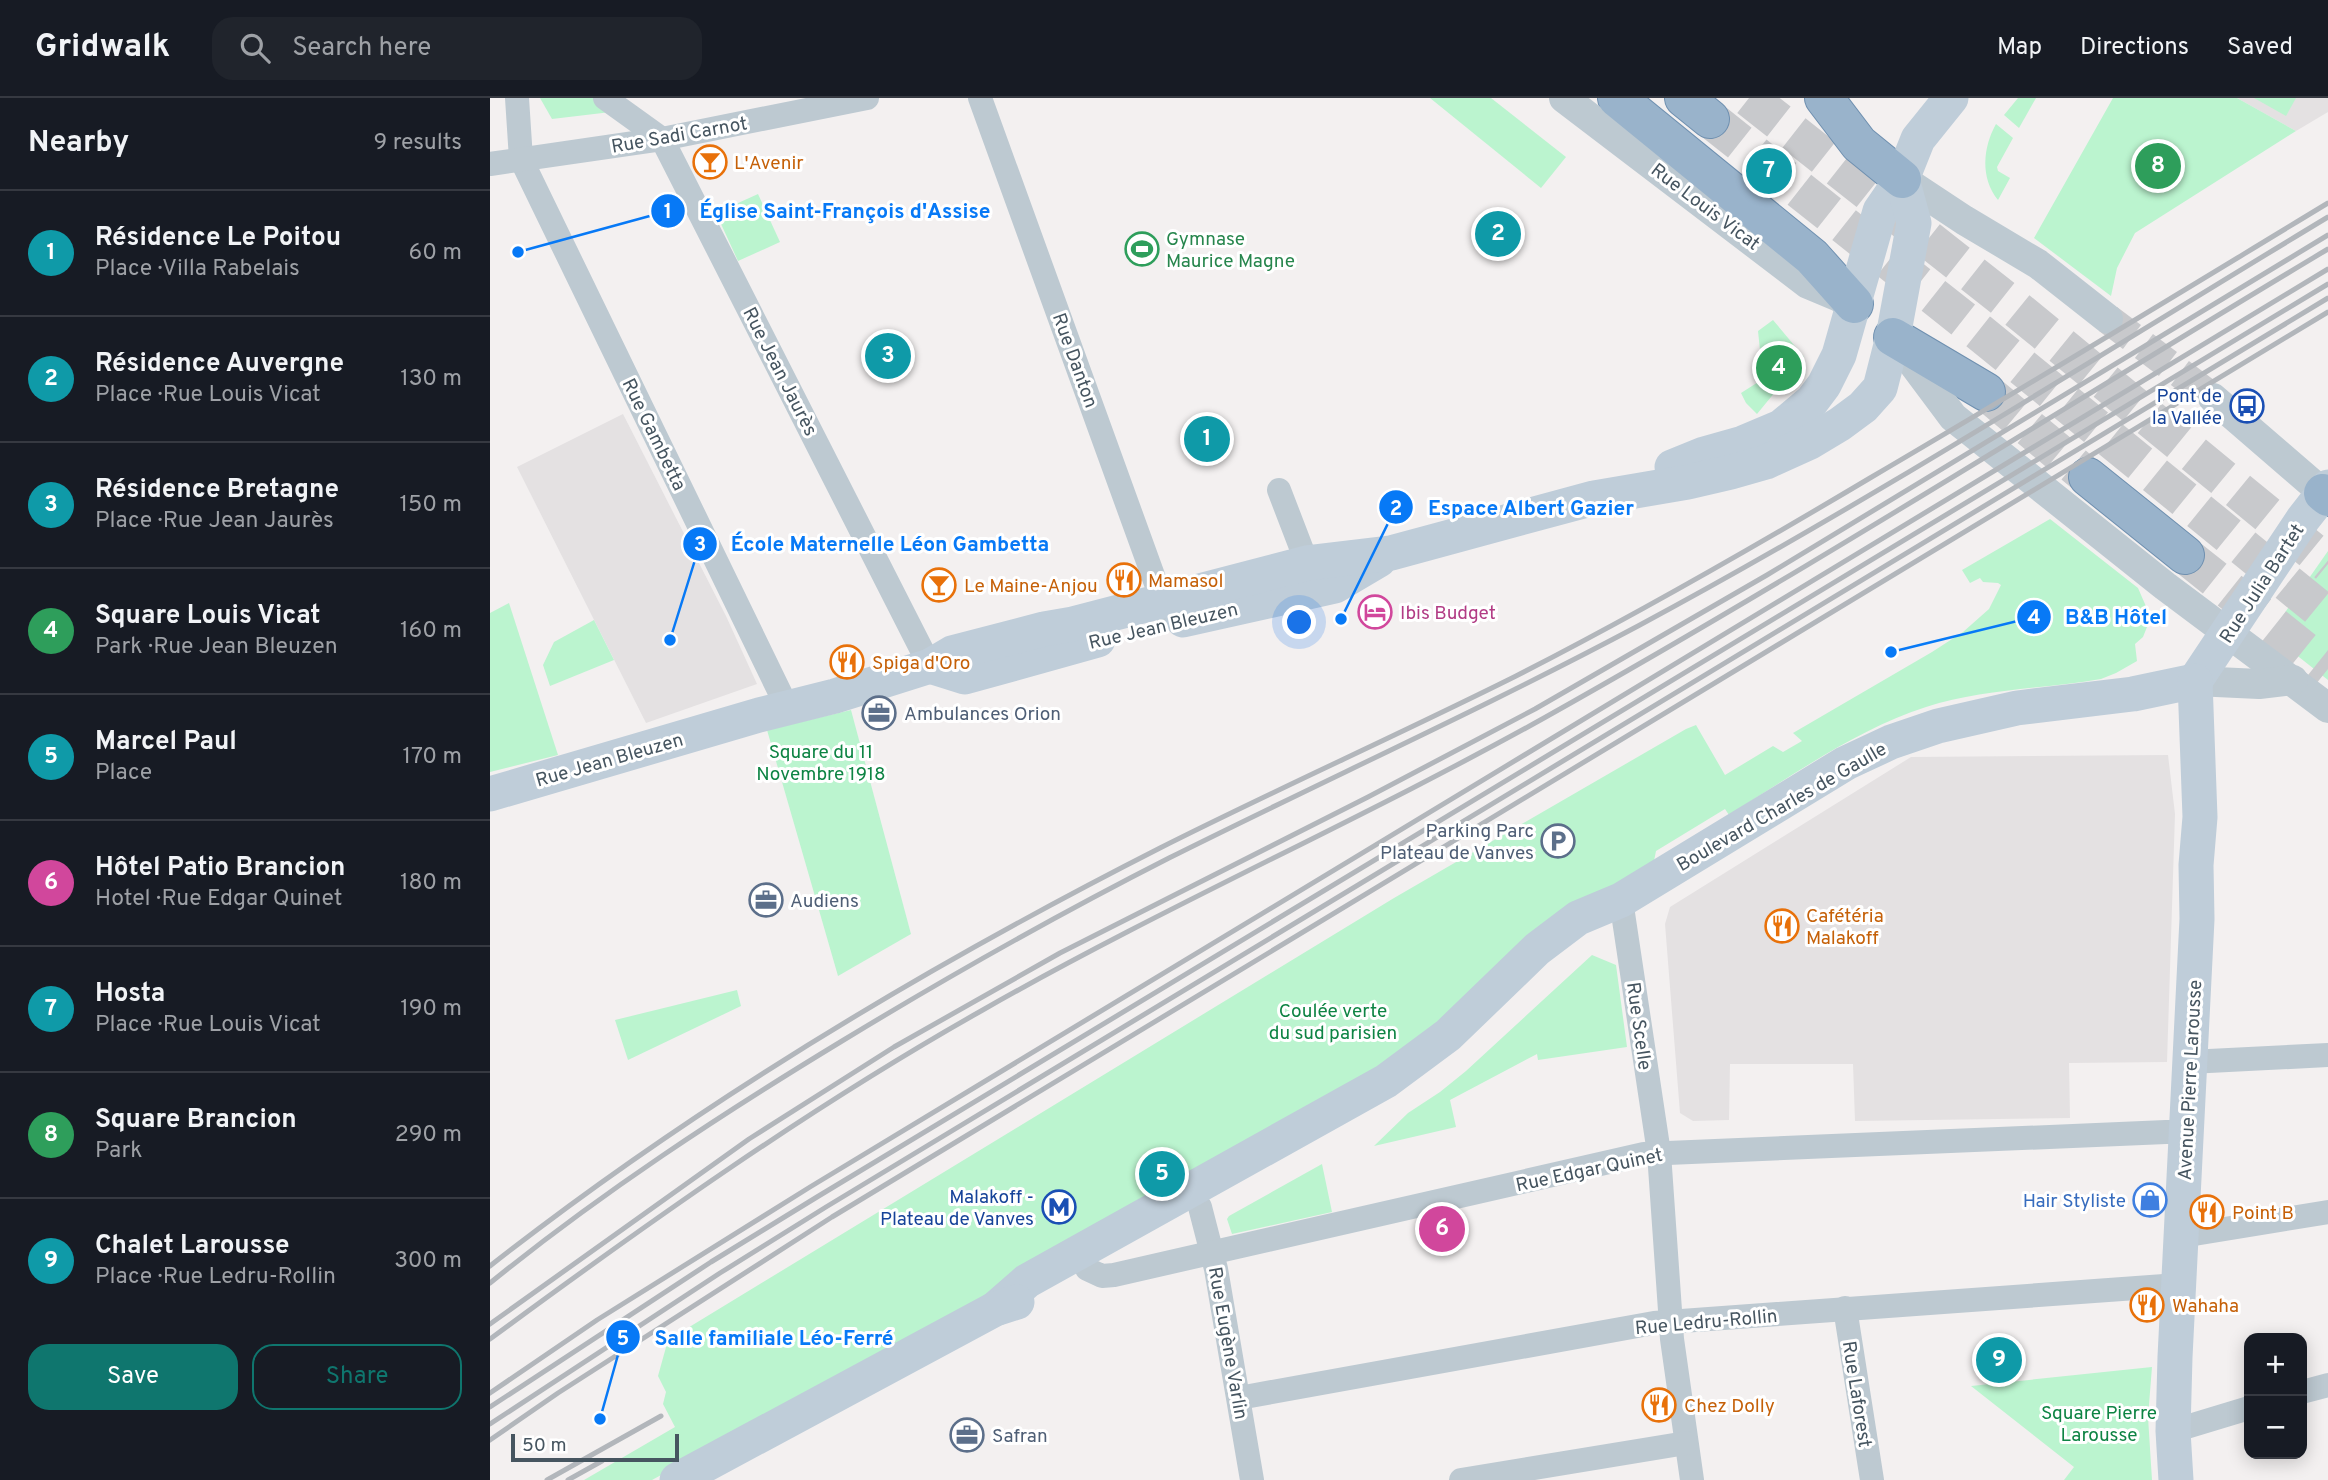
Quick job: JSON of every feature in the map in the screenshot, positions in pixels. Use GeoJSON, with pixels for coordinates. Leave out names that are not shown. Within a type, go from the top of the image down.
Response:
{"type":"FeatureCollection","features":[{"type":"Feature","properties":{"kind":"highway"},"geometry":{"type":"LineString","coordinates":[[1617,98],[1812,257],[1854,304]]}},
{"type":"Feature","properties":{"kind":"highway"},"geometry":{"type":"LineString","coordinates":[[1824,98],[1859,144],[1902,179]]}},
{"type":"Feature","properties":{"kind":"highway"},"geometry":{"type":"LineString","coordinates":[[1893,337],[1986,392]]}},
{"type":"Feature","properties":{"kind":"highway"},"geometry":{"type":"LineString","coordinates":[[2088,477],[2185,555]]}},
{"type":"Feature","properties":{"kind":"main road","name":"Rue Jean Bleuzen"},"geometry":{"type":"LineString","coordinates":[[1594,498],[1781,427],[1812,401],[1824,385],[1839,355],[1880,211],[1902,179],[1918,139],[1951,98]]}},
{"type":"Feature","properties":{"kind":"main road","name":"Rue Jean Bleuzen"},"geometry":{"type":"LineString","coordinates":[[490,794],[930,666],[965,677],[1142,628],[1166,612],[1307,563],[1391,553],[1594,498],[1731,472],[1766,461],[1810,442],[1840,424],[1880,388],[1893,337],[1914,223],[1902,179]]}},
{"type":"Feature","properties":{"kind":"main road"},"geometry":{"type":"LineString","coordinates":[[1854,304],[1893,337]]}},
{"type":"Feature","properties":{"kind":"main road","name":"Rue Julia Bartet"},"geometry":{"type":"LineString","coordinates":[[2195,681],[2303,519],[2327,492]]}},
{"type":"Feature","properties":{"kind":"main road","name":"Rue Jean Bleuzen"},"geometry":{"type":"LineString","coordinates":[[1166,612],[1335,586],[1391,553]]}},
{"type":"Feature","properties":{"kind":"main road","name":"Boulevard Charles de Gaulle"},"geometry":{"type":"LineString","coordinates":[[995,1309],[1027,1281],[1386,1081],[1448,1035],[1537,949],[1578,918],[1621,900],[1846,763],[1891,742],[1938,726],[2017,709],[2133,694],[2195,681]]}},
{"type":"Feature","properties":{"kind":"main road","name":"Avenue Pierre Larousse"},"geometry":{"type":"LineString","coordinates":[[2176,1480],[2173,1431],[2178,1285],[2200,817],[2195,681]]}},
{"type":"Feature","properties":{"kind":"main road","name":"Boulevard Charles de Gaulle"},"geometry":{"type":"LineString","coordinates":[[677,1480],[995,1309],[1035,1296],[1087,1269],[1394,1099],[1458,1054],[1621,900]]}},
{"type":"Feature","properties":{"kind":"main road","name":"Boulevard Charles de Gaulle"},"geometry":{"type":"LineString","coordinates":[[1295,1154],[1307,1139],[1328,1126]]}},
{"type":"Feature","properties":{"kind":"main road","name":"Boulevard Charles de Gaulle"},"geometry":{"type":"LineString","coordinates":[[1200,1207],[1198,1197],[1220,1184],[1228,1169]]}},
{"type":"Feature","properties":{"kind":"street"},"geometry":{"type":"LineString","coordinates":[[517,98],[521,159]]}},
{"type":"Feature","properties":{"kind":"street","name":"Rue Jean Jaurès"},"geometry":{"type":"LineString","coordinates":[[605,98],[662,139],[930,666]]}},
{"type":"Feature","properties":{"kind":"street","name":"Rue Sadi Carnot"},"geometry":{"type":"LineString","coordinates":[[490,164],[662,139],[867,98]]}},
{"type":"Feature","properties":{"kind":"street","name":"Rue Danton"},"geometry":{"type":"LineString","coordinates":[[980,98],[1166,612]]}},
{"type":"Feature","properties":{"kind":"street","name":"Rue Louis Vicat"},"geometry":{"type":"LineString","coordinates":[[1564,98],[1808,285],[1854,304]]}},
{"type":"Feature","properties":{"kind":"street","name":"Rue Gambetta"},"geometry":{"type":"LineString","coordinates":[[521,159],[788,709]]}},
{"type":"Feature","properties":{"kind":"street"},"geometry":{"type":"LineString","coordinates":[[1902,179],[2038,264],[2108,319]]}},
{"type":"Feature","properties":{"kind":"street"},"geometry":{"type":"LineString","coordinates":[[1893,337],[1953,416],[2060,504],[2328,708]]}},
{"type":"Feature","properties":{"kind":"street"},"geometry":{"type":"LineString","coordinates":[[2213,398],[2327,492]]}},
{"type":"Feature","properties":{"kind":"street"},"geometry":{"type":"LineString","coordinates":[[1279,490],[1307,563]]}},
{"type":"Feature","properties":{"kind":"street"},"geometry":{"type":"LineString","coordinates":[[2195,681],[2259,684],[2293,680]]}},
{"type":"Feature","properties":{"kind":"street","name":"Rue Scelle"},"geometry":{"type":"LineString","coordinates":[[1621,900],[1659,1153],[1671,1322],[1692,1480]]}},
{"type":"Feature","properties":{"kind":"street"},"geometry":{"type":"LineString","coordinates":[[2189,1062],[2328,1055]]}},
{"type":"Feature","properties":{"kind":"street","name":"Rue Edgar Quinet"},"geometry":{"type":"LineString","coordinates":[[1087,1269],[1102,1276],[1114,1275],[1630,1157],[1659,1153],[2186,1132]]}},
{"type":"Feature","properties":{"kind":"street","name":"Rue Eugène Varlin"},"geometry":{"type":"LineString","coordinates":[[1200,1207],[1213,1254],[1252,1480]]}},
{"type":"Feature","properties":{"kind":"street"},"geometry":{"type":"LineString","coordinates":[[2182,1236],[2328,1212]]}},
{"type":"Feature","properties":{"kind":"street","name":"Rue Ledru-Rollin"},"geometry":{"type":"LineString","coordinates":[[1239,1398],[1671,1322],[2178,1285]]}},
{"type":"Feature","properties":{"kind":"street","name":"Rue Laforest"},"geometry":{"type":"LineString","coordinates":[[1845,1308],[1872,1480]]}},
{"type":"Feature","properties":{"kind":"street"},"geometry":{"type":"LineString","coordinates":[[2307,1391],[2328,1385]]}},
{"type":"Feature","properties":{"kind":"street"},"geometry":{"type":"LineString","coordinates":[[2173,1431],[2244,1410]]}},
{"type":"Feature","properties":{"kind":"street"},"geometry":{"type":"LineString","coordinates":[[1461,1480],[1686,1443]]}},
{"type":"Feature","properties":{"kind":"shaded area"},"geometry":{"type":"Polygon","coordinates":[[[2237,98],[2328,98],[2328,112],[2296,131],[2237,98]]]}},
{"type":"Feature","properties":{"kind":"shaded area"},"geometry":{"type":"Polygon","coordinates":[[[623,414],[726,616],[757,684],[646,723],[517,467],[623,414]]]}},
{"type":"Feature","properties":{"kind":"shaded area"},"geometry":{"type":"Polygon","coordinates":[[[2168,755],[2175,814],[2167,1062],[2069,1063],[2070,1118],[1855,1121],[1853,1064],[1730,1064],[1729,1120],[1693,1121],[1680,1113],[1665,924],[1670,907],[1911,757],[2168,755]]]}},
{"type":"Feature","properties":{"kind":"green space"},"geometry":{"type":"Polygon","coordinates":[[[540,98],[595,98],[611,112],[552,119],[540,98]]]}},
{"type":"Feature","properties":{"kind":"green space"},"geometry":{"type":"Polygon","coordinates":[[[1430,98],[1491,98],[1566,157],[1541,188],[1430,98]]]}},
{"type":"Feature","properties":{"kind":"green space"},"geometry":{"type":"Polygon","coordinates":[[[2018,98],[2036,98],[2019,128],[2004,115],[2018,98]]]}},
{"type":"Feature","properties":{"kind":"green space"},"geometry":{"type":"Polygon","coordinates":[[[2113,98],[2237,98],[2296,131],[2135,233],[2117,268],[2111,296],[2034,238],[2113,98]]]}},
{"type":"Feature","properties":{"kind":"green space"},"geometry":{"type":"Polygon","coordinates":[[[2254,98],[2296,98],[2286,116],[2254,98]]]}},
{"type":"Feature","properties":{"kind":"green space"},"geometry":{"type":"Polygon","coordinates":[[[1996,124],[2013,138],[1997,167],[1998,171],[2010,178],[1998,200],[1988,182],[1985,162],[1988,142],[1996,124]]]}},
{"type":"Feature","properties":{"kind":"green space"},"geometry":{"type":"Polygon","coordinates":[[[758,194],[780,242],[738,261],[716,213],[758,194]]]}},
{"type":"Feature","properties":{"kind":"green space"},"geometry":{"type":"Polygon","coordinates":[[[1773,320],[1804,357],[1757,414],[1741,393],[1763,379],[1758,331],[1773,320]]]}},
{"type":"Feature","properties":{"kind":"green space","name":"Coulée verte du sud parisien"},"geometry":{"type":"Polygon","coordinates":[[[2050,519],[2138,588],[2148,611],[2149,622],[2143,637],[2135,644],[2137,661],[2101,679],[1947,701],[1900,717],[1849,741],[1729,815],[1725,809],[1656,851],[1654,861],[1450,1025],[1132,1216],[652,1480],[584,1480],[675,1427],[663,1404],[666,1392],[658,1376],[668,1340],[1394,898],[1686,729],[1696,725],[1725,775],[1773,746],[1783,752],[1802,741],[1793,733],[1932,652],[1963,632],[1989,609],[2001,585],[1983,582],[1980,578],[1970,583],[1962,570],[2050,519]]]}},
{"type":"Feature","properties":{"kind":"green space"},"geometry":{"type":"Polygon","coordinates":[[[2328,551],[2328,680],[2270,634],[2328,551]]]}},
{"type":"Feature","properties":{"kind":"green space"},"geometry":{"type":"Polygon","coordinates":[[[509,603],[558,755],[490,772],[490,613],[509,603]]]}},
{"type":"Feature","properties":{"kind":"green space"},"geometry":{"type":"Polygon","coordinates":[[[594,620],[614,660],[550,686],[543,665],[554,642],[594,620]]]}},
{"type":"Feature","properties":{"kind":"green space","name":"Square du 11 Novembre 1918"},"geometry":{"type":"Polygon","coordinates":[[[851,710],[911,934],[838,976],[767,730],[851,710]]]}},
{"type":"Feature","properties":{"kind":"green space"},"geometry":{"type":"Polygon","coordinates":[[[1592,955],[1616,965],[1627,1047],[1538,1060],[1537,1054],[1450,1100],[1456,1127],[1374,1146],[1408,1113],[1466,1071],[1592,955]]]}},
{"type":"Feature","properties":{"kind":"green space"},"geometry":{"type":"Polygon","coordinates":[[[737,990],[741,1006],[628,1060],[615,1020],[737,990]]]}},
{"type":"Feature","properties":{"kind":"green space"},"geometry":{"type":"Polygon","coordinates":[[[1322,1164],[1332,1212],[1232,1234],[1227,1219],[1229,1216],[1322,1164]]]}},
{"type":"Feature","properties":{"kind":"green space","name":"Square Pierre Larousse"},"geometry":{"type":"Polygon","coordinates":[[[2152,1367],[2148,1417],[2152,1480],[2064,1480],[2074,1467],[1971,1386],[2152,1367]]]}},
{"type":"Feature","properties":{"kind":"tunnel"},"geometry":{"type":"LineString","coordinates":[[1749,98],[2004,299],[2328,564]]}},
{"type":"Feature","properties":{"kind":"tunnel"},"geometry":{"type":"LineString","coordinates":[[1710,119],[1979,332],[2328,616]]}},
{"type":"Feature","properties":{"kind":"tunnel"},"geometry":{"type":"LineString","coordinates":[[2108,319],[2213,398]]}},
{"type":"Feature","properties":{"kind":"tunnel"},"geometry":{"type":"LineString","coordinates":[[1986,392],[2088,477]]}},
{"type":"Feature","properties":{"kind":"tunnel"},"geometry":{"type":"LineString","coordinates":[[2185,555],[2328,669]]}},
{"type":"Feature","properties":{"kind":"railway"},"geometry":{"type":"LineString","coordinates":[[490,1266],[649,1149],[814,1041],[899,990],[1072,893],[1516,676],[1650,605],[1928,444],[2328,203]]}},
{"type":"Feature","properties":{"kind":"railway"},"geometry":{"type":"LineString","coordinates":[[490,1283],[575,1218],[706,1126],[922,993],[1127,880],[1522,686],[1726,578],[1899,478],[2328,217]]}},
{"type":"Feature","properties":{"kind":"railway"},"geometry":{"type":"LineString","coordinates":[[490,1324],[749,1139],[894,1047],[1060,953],[1535,709],[1767,575],[2328,235]]}},
{"type":"Feature","properties":{"kind":"railway"},"geometry":{"type":"LineString","coordinates":[[490,1339],[731,1168],[917,1048],[1050,972],[1544,718],[1840,545],[2328,249]]}},
{"type":"Feature","properties":{"kind":"railway"},"geometry":{"type":"LineString","coordinates":[[490,1393],[597,1320],[810,1187],[2328,269]]}},
{"type":"Feature","properties":{"kind":"railway"},"geometry":{"type":"LineString","coordinates":[[490,1407],[711,1262],[817,1197],[2328,284]]}},
{"type":"Feature","properties":{"kind":"railway"},"geometry":{"type":"LineString","coordinates":[[490,1424],[826,1207],[2328,298]]}},
{"type":"Feature","properties":{"kind":"railway"},"geometry":{"type":"LineString","coordinates":[[490,1440],[558,1393],[832,1217],[2328,312]]}},
{"type":"Feature","properties":{"kind":"railway"},"geometry":{"type":"LineString","coordinates":[[547,1480],[661,1416]]}},
{"type":"Feature","properties":{"kind":"railway"},"geometry":{"type":"LineString","coordinates":[[568,1480],[602,1461]]}},
{"type":"Feature","properties":{"kind":"place","name":"L'Avenir"},"geometry":{"type":"Point","coordinates":[710,162]}},
{"type":"Feature","properties":{"kind":"place","name":"Square Brancion"},"geometry":{"type":"Point","coordinates":[2158,166]}},
{"type":"Feature","properties":{"kind":"place","name":"Hosta"},"geometry":{"type":"Point","coordinates":[1769,171]}},
{"type":"Feature","properties":{"kind":"place","name":"Résidence Auvergne"},"geometry":{"type":"Point","coordinates":[1498,234]}},
{"type":"Feature","properties":{"kind":"place","name":"Gymnase Maurice Magne"},"geometry":{"type":"Point","coordinates":[1142,249]}},
{"type":"Feature","properties":{"kind":"place","name":"Église Saint-François d'Assise"},"geometry":{"type":"Point","coordinates":[518,252]}},
{"type":"Feature","properties":{"kind":"place","name":"Résidence Bretagne"},"geometry":{"type":"Point","coordinates":[888,356]}},
{"type":"Feature","properties":{"kind":"place","name":"Square Louis Vicat"},"geometry":{"type":"Point","coordinates":[1779,368]}},
{"type":"Feature","properties":{"kind":"place","name":"Pont de la Vallée"},"geometry":{"type":"Point","coordinates":[2247,406]}},
{"type":"Feature","properties":{"kind":"place","name":"Résidence Le Poitou"},"geometry":{"type":"Point","coordinates":[1207,439]}},
{"type":"Feature","properties":{"kind":"place","name":"Mamasol"},"geometry":{"type":"Point","coordinates":[1124,580]}},
{"type":"Feature","properties":{"kind":"place","name":"Le Maine-Anjou"},"geometry":{"type":"Point","coordinates":[939,585]}},
{"type":"Feature","properties":{"kind":"place","name":"Ibis Budget"},"geometry":{"type":"Point","coordinates":[1375,612]}},
{"type":"Feature","properties":{"kind":"place","name":"Espace Albert Gazier"},"geometry":{"type":"Point","coordinates":[1341,619]}},
{"type":"Feature","properties":{"kind":"place","name":"École Maternelle Léon Gambetta"},"geometry":{"type":"Point","coordinates":[670,640]}},
{"type":"Feature","properties":{"kind":"place","name":"B&B Hôtel"},"geometry":{"type":"Point","coordinates":[1891,652]}},
{"type":"Feature","properties":{"kind":"place","name":"Spiga d'Oro"},"geometry":{"type":"Point","coordinates":[847,662]}},
{"type":"Feature","properties":{"kind":"place","name":"Ambulances Orion"},"geometry":{"type":"Point","coordinates":[879,713]}},
{"type":"Feature","properties":{"kind":"place","name":"Parking Parc Plateau de Vanves"},"geometry":{"type":"Point","coordinates":[1558,841]}},
{"type":"Feature","properties":{"kind":"place","name":"Audiens"},"geometry":{"type":"Point","coordinates":[766,900]}},
{"type":"Feature","properties":{"kind":"place","name":"Cafétéria Malakoff"},"geometry":{"type":"Point","coordinates":[1782,926]}},
{"type":"Feature","properties":{"kind":"place","name":"Marcel Paul"},"geometry":{"type":"Point","coordinates":[1162,1174]}},
{"type":"Feature","properties":{"kind":"place","name":"Hair Styliste"},"geometry":{"type":"Point","coordinates":[2150,1200]}},
{"type":"Feature","properties":{"kind":"place","name":"Malakoff - Plateau de Vanves"},"geometry":{"type":"Point","coordinates":[1059,1207]}},
{"type":"Feature","properties":{"kind":"place","name":"Point B"},"geometry":{"type":"Point","coordinates":[2207,1212]}},
{"type":"Feature","properties":{"kind":"place","name":"Hôtel Patio Brancion"},"geometry":{"type":"Point","coordinates":[1442,1229]}},
{"type":"Feature","properties":{"kind":"place","name":"Wahaha"},"geometry":{"type":"Point","coordinates":[2147,1305]}},
{"type":"Feature","properties":{"kind":"place","name":"Chalet Larousse"},"geometry":{"type":"Point","coordinates":[1999,1360]}},
{"type":"Feature","properties":{"kind":"place","name":"Chez Dolly"},"geometry":{"type":"Point","coordinates":[1659,1405]}},
{"type":"Feature","properties":{"kind":"place","name":"Salle familiale Léo-Ferré"},"geometry":{"type":"Point","coordinates":[600,1419]}},
{"type":"Feature","properties":{"kind":"place","name":"Safran"},"geometry":{"type":"Point","coordinates":[967,1435]}}]}
